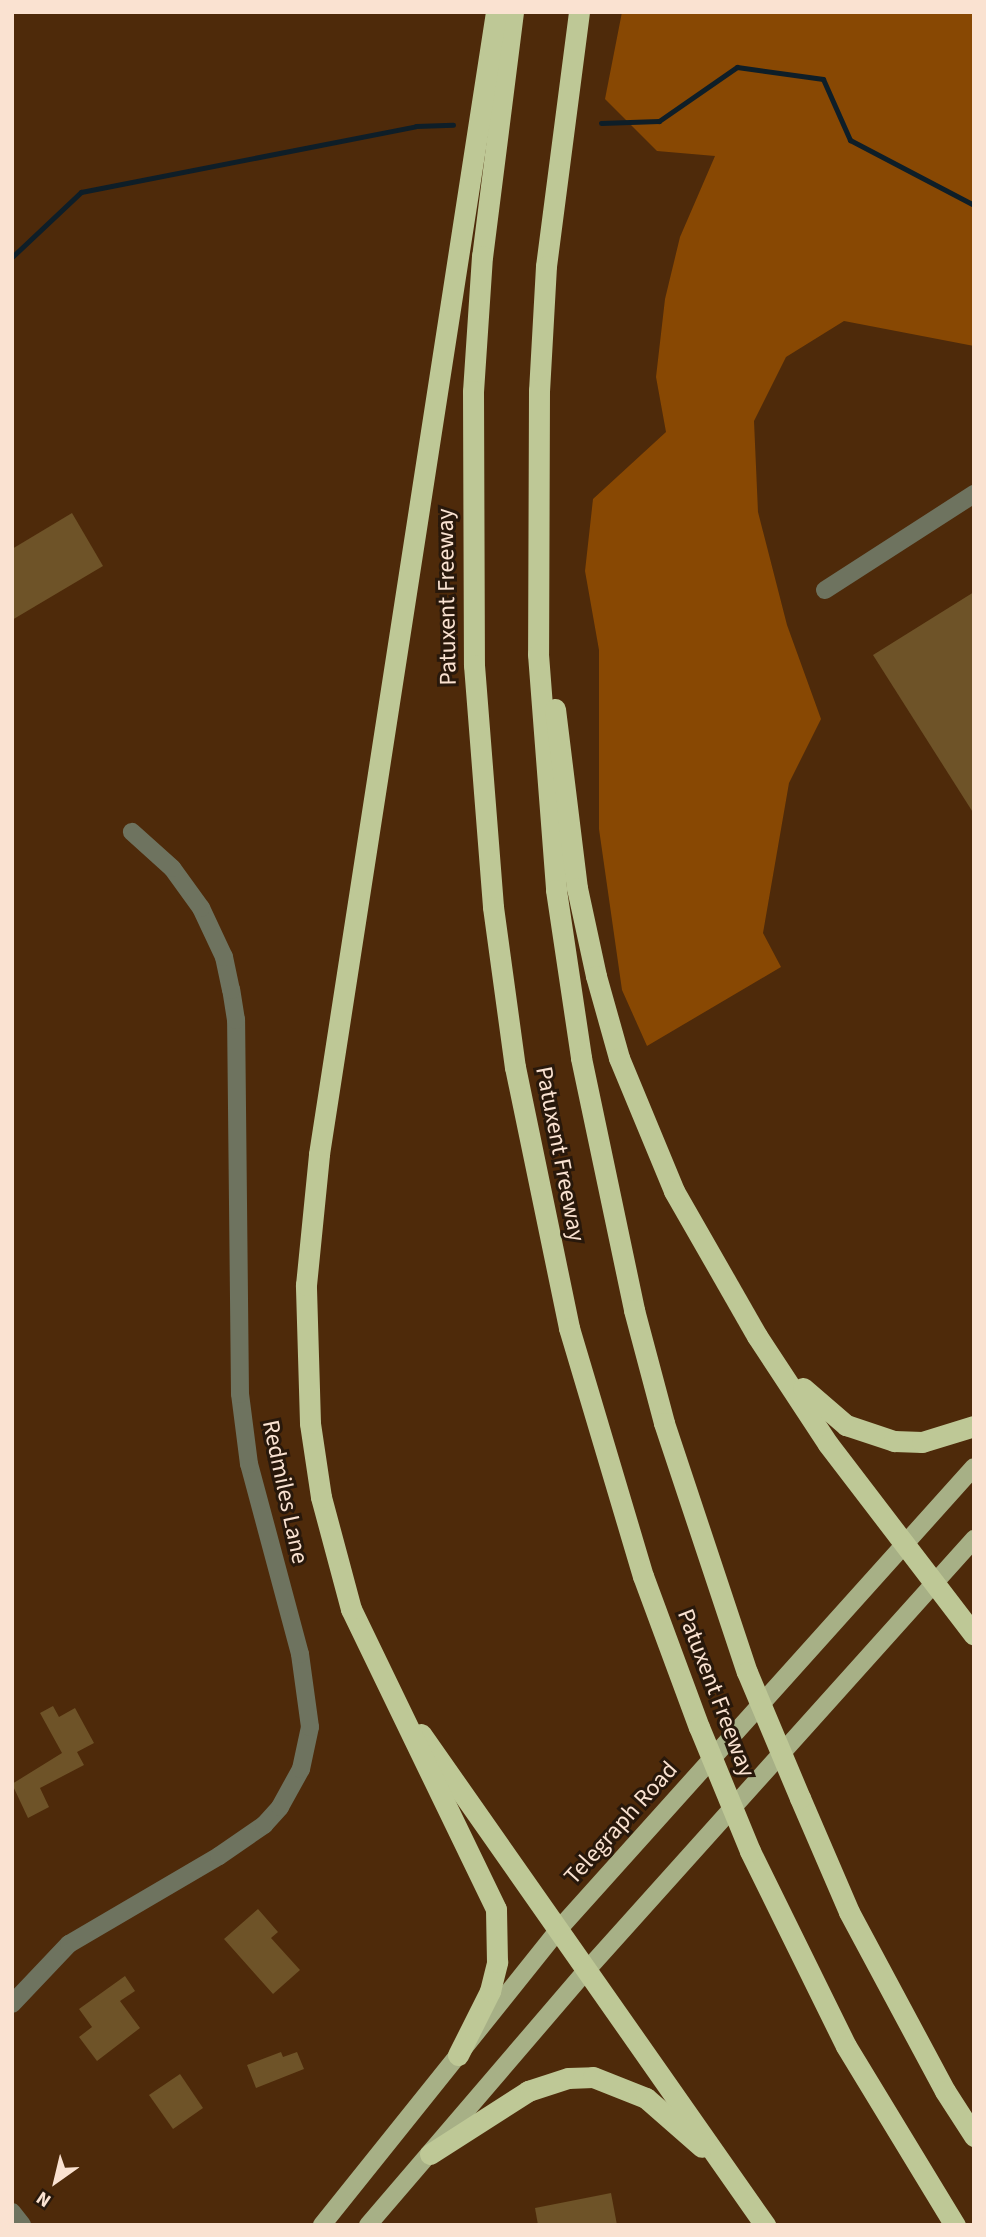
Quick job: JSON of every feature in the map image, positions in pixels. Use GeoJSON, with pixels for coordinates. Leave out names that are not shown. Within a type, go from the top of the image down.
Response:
{"type":"FeatureCollection","features":[{"type":"Feature","properties":{"kind":"highway"},"geometry":{"type":"LineString","coordinates":[[458,2055],[490,1991],[497,1962],[496,1909],[485,1877],[447,1813],[372,1659],[333,1549],[310,1423],[305,1347],[310,1217],[496,12]]}},
{"type":"Feature","properties":{"kind":"highway","name":"Patuxent Freeway"},"geometry":{"type":"LineString","coordinates":[[513,12],[486,217],[473,391],[474,665],[493,907],[515,1067],[569,1328],[643,1576],[699,1727],[750,1851],[846,2046],[955,2225]]}},
{"type":"Feature","properties":{"kind":"highway","name":"Patuxent Freeway"},"geometry":{"type":"LineString","coordinates":[[579,12],[546,266],[536,533],[538,654],[550,814],[581,1058],[610,1211],[664,1423],[747,1672],[856,1924],[974,2136]]}},
{"type":"Feature","properties":{"kind":"highway"},"geometry":{"type":"LineString","coordinates":[[536,533],[577,888],[596,976],[619,1058],[649,1133],[714,1265],[757,1336],[828,1444],[933,1585],[974,1635]]}},
{"type":"Feature","properties":{"kind":"highway"},"geometry":{"type":"LineString","coordinates":[[757,1336],[825,1410],[868,1435],[922,1442],[974,1426]]}},
{"type":"Feature","properties":{"kind":"highway"},"geometry":{"type":"LineString","coordinates":[[372,1659],[464,1800],[765,2225]]}},
{"type":"Feature","properties":{"kind":"highway"},"geometry":{"type":"LineString","coordinates":[[430,2154],[528,2091],[568,2078],[593,2077],[646,2098],[728,2172]]}},
{"type":"Feature","properties":{"kind":"main road","name":"Telegraph Road"},"geometry":{"type":"LineString","coordinates":[[322,2225],[558,1930],[974,1467]]}},
{"type":"Feature","properties":{"kind":"main road"},"geometry":{"type":"LineString","coordinates":[[368,2225],[586,1971],[974,1539]]}},
{"type":"Feature","properties":{"kind":"street"},"geometry":{"type":"LineString","coordinates":[[825,590],[974,494]]}},
{"type":"Feature","properties":{"kind":"street","name":"Redmiles Lane"},"geometry":{"type":"LineString","coordinates":[[12,2004],[69,1944],[219,1856],[264,1825],[280,1807],[301,1769],[310,1727],[300,1654],[249,1464],[240,1394],[236,1020],[231,990],[224,957],[201,908],[172,868],[132,832]]}},
{"type":"Feature","properties":{"kind":"street"},"geometry":{"type":"LineString","coordinates":[[12,2212],[22,2225]]}},
{"type":"Feature","properties":{"kind":"shaded area"},"geometry":{"type":"Polygon","coordinates":[[[622,12],[974,12],[974,346],[844,321],[786,357],[754,421],[758,512],[787,625],[821,719],[789,783],[763,933],[781,967],[647,1046],[622,990],[599,829],[599,650],[585,571],[593,499],[666,432],[656,377],[665,299],[680,237],[715,156],[657,151],[605,99],[622,12]]]}},
{"type":"Feature","properties":{"kind":"building"},"geometry":{"type":"Polygon","coordinates":[[[72,513],[103,566],[12,620],[12,549],[72,513]]]}},
{"type":"Feature","properties":{"kind":"building"},"geometry":{"type":"Polygon","coordinates":[[[974,592],[974,814],[873,655],[974,592]]]}},
{"type":"Feature","properties":{"kind":"building"},"geometry":{"type":"Polygon","coordinates":[[[53,1706],[59,1717],[75,1708],[94,1743],[77,1752],[84,1765],[40,1788],[49,1807],[28,1818],[12,1784],[62,1753],[40,1713],[53,1706]]]}},
{"type":"Feature","properties":{"kind":"building"},"geometry":{"type":"Polygon","coordinates":[[[258,1909],[278,1932],[271,1938],[300,1970],[273,1994],[224,1939],[258,1909]]]}},
{"type":"Feature","properties":{"kind":"building"},"geometry":{"type":"Polygon","coordinates":[[[125,1976],[135,1991],[120,2001],[140,2028],[97,2061],[79,2037],[92,2027],[79,2009],[125,1976]]]}},
{"type":"Feature","properties":{"kind":"building"},"geometry":{"type":"Polygon","coordinates":[[[281,2052],[283,2057],[297,2052],[304,2069],[256,2088],[247,2065],[281,2052]]]}},
{"type":"Feature","properties":{"kind":"building"},"geometry":{"type":"Polygon","coordinates":[[[180,2074],[203,2108],[173,2129],[149,2095],[180,2074]]]}},
{"type":"Feature","properties":{"kind":"building"},"geometry":{"type":"Polygon","coordinates":[[[611,2193],[617,2225],[538,2225],[535,2208],[611,2193]]]}},
{"type":"Feature","properties":{"kind":"waterway"},"geometry":{"type":"LineString","coordinates":[[601,123],[659,121],[737,67],[823,79],[850,140],[974,205]]}},
{"type":"Feature","properties":{"kind":"waterway"},"geometry":{"type":"LineString","coordinates":[[12,257],[81,192],[416,126],[453,125]]}}]}
